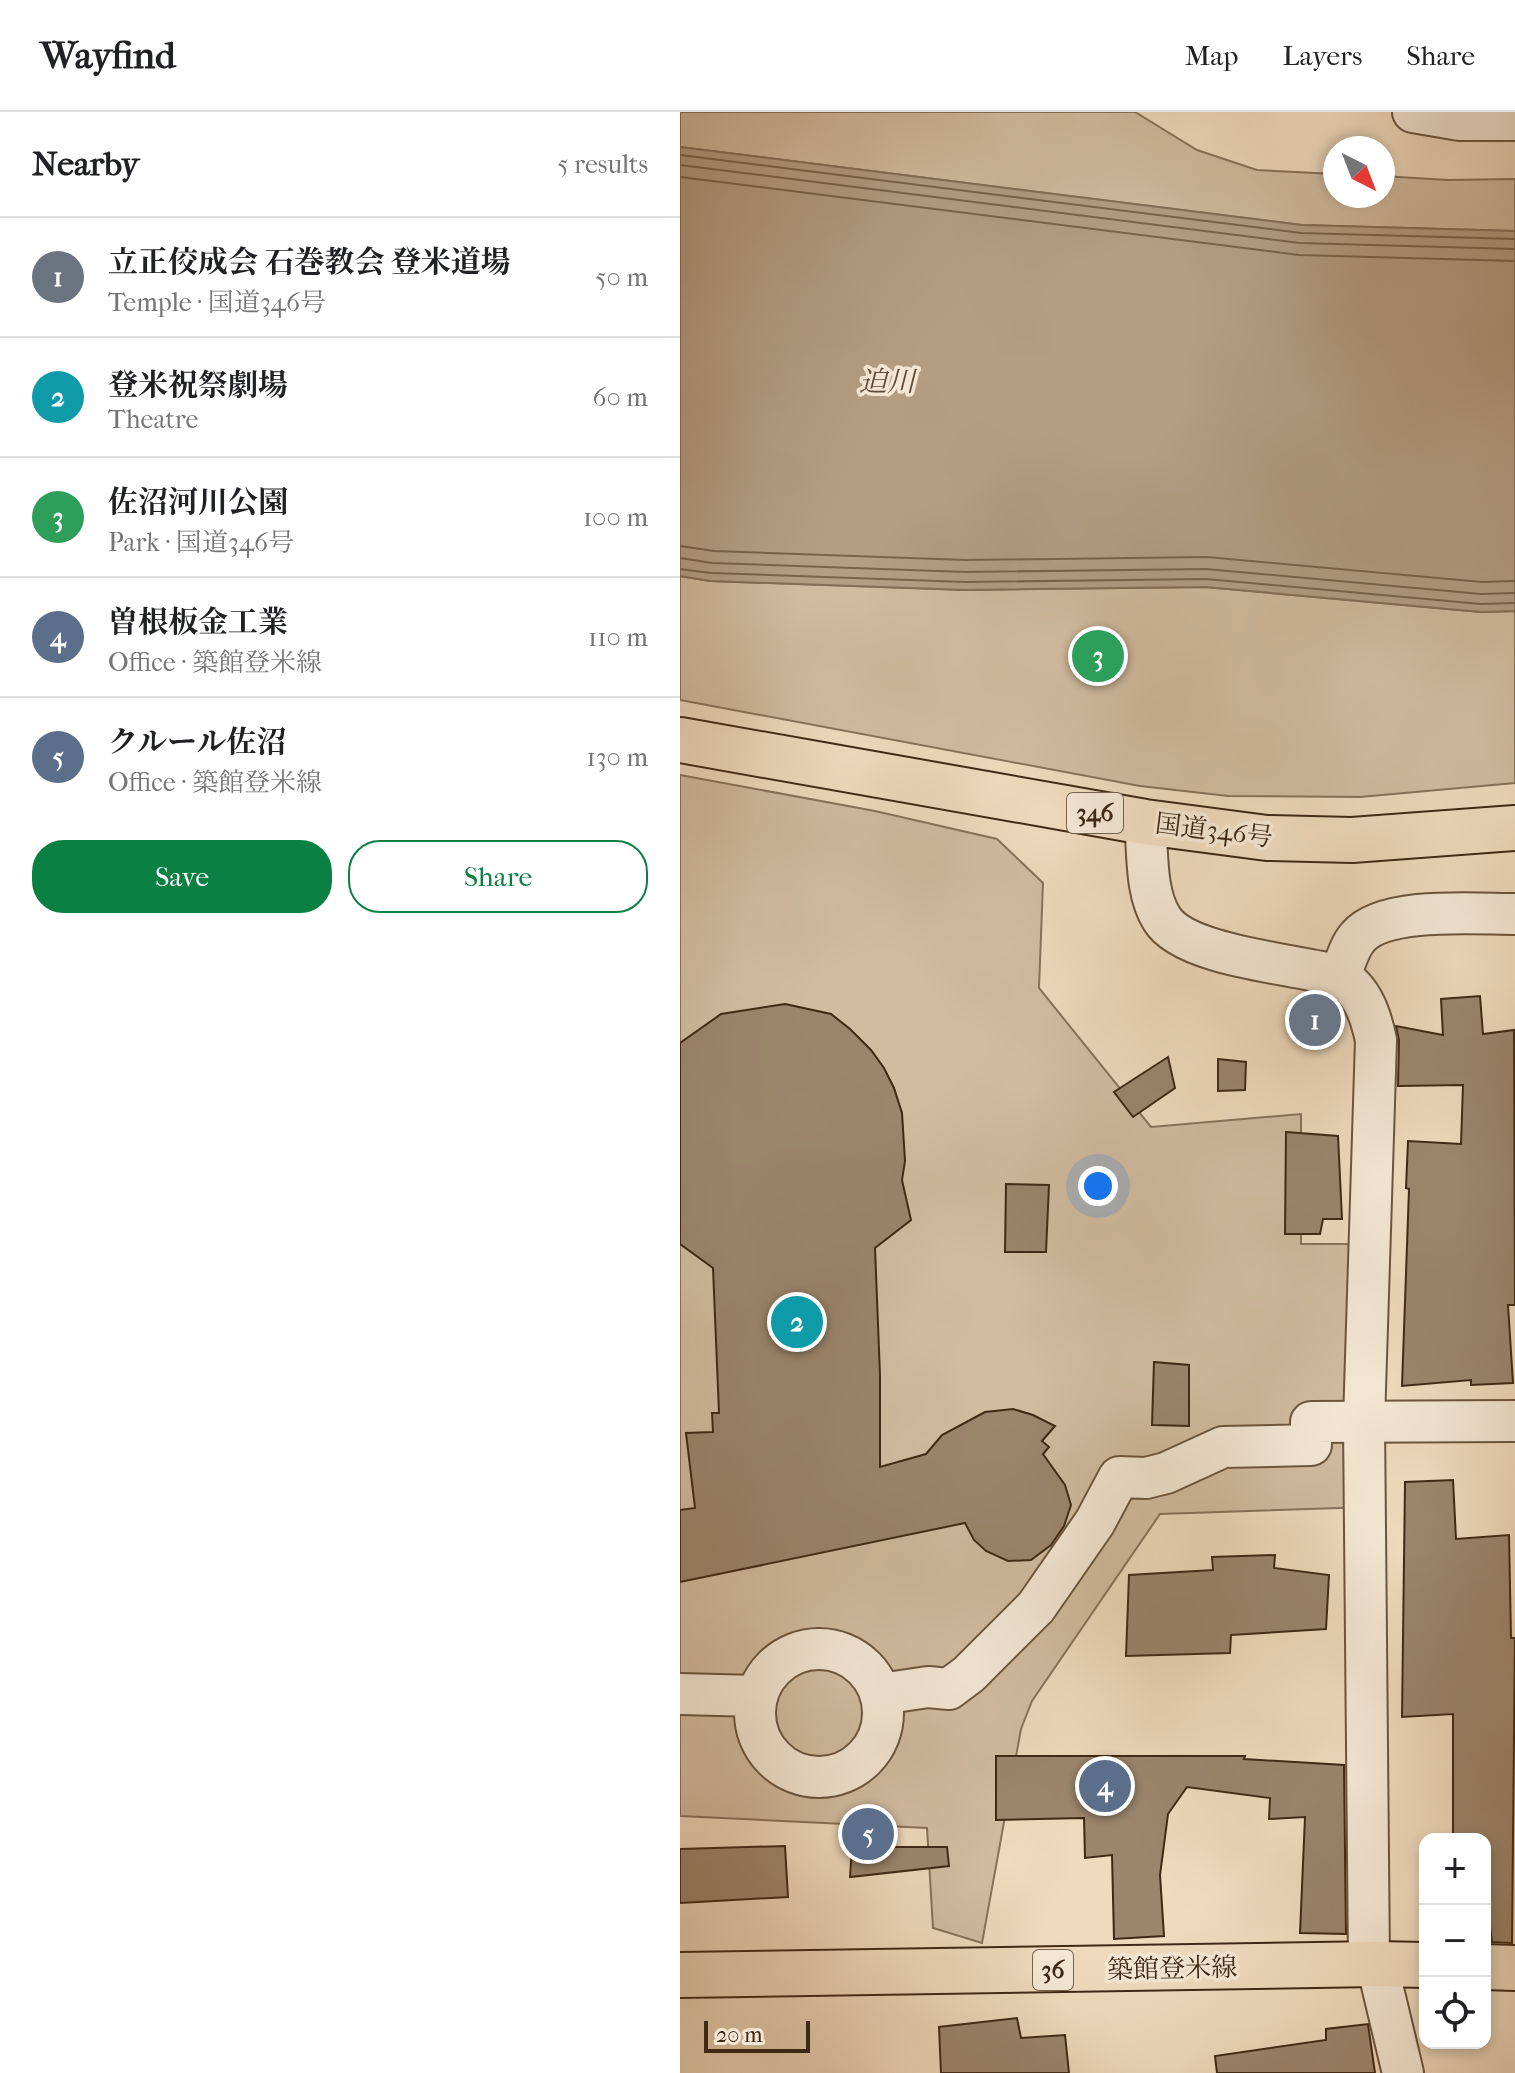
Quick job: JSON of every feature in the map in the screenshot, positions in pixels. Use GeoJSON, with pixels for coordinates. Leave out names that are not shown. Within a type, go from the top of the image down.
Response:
{"type":"FeatureCollection","features":[{"type":"Feature","properties":{"kind":"main road","name":"国道346号"},"geometry":{"type":"LineString","coordinates":[[680,740],[1145,822],[1267,838],[1338,840],[1515,828]]}},
{"type":"Feature","properties":{"kind":"main road","name":"築館登米線"},"geometry":{"type":"LineString","coordinates":[[680,1975],[1419,1965]]}},
{"type":"Feature","properties":{"kind":"main road"},"geometry":{"type":"LineString","coordinates":[[1491,1967],[1515,1968]]}},
{"type":"Feature","properties":{"kind":"street"},"geometry":{"type":"LineString","coordinates":[[1413,112],[1460,120],[1515,120]]}},
{"type":"Feature","properties":{"kind":"street"},"geometry":{"type":"LineString","coordinates":[[1145,822],[1152,895],[1162,921],[1171,930],[1207,948],[1340,976],[1360,996],[1371,1019],[1376,1040],[1364,1421],[1373,1964],[1403,2073]]}},
{"type":"Feature","properties":{"kind":"street"},"geometry":{"type":"LineString","coordinates":[[1340,976],[1359,936],[1380,922],[1403,916],[1515,914]]}},
{"type":"Feature","properties":{"kind":"street"},"geometry":{"type":"LineString","coordinates":[[881,1694],[928,1687],[949,1689],[969,1674],[1036,1607],[1095,1522],[1119,1477],[1146,1478],[1166,1473],[1223,1447],[1311,1445],[1311,1422],[1515,1421]]}},
{"type":"Feature","properties":{"kind":"street"},"geometry":{"type":"LineString","coordinates":[[822,1648],[843,1652],[862,1663],[876,1680],[881,1694],[884,1723],[877,1743],[864,1760],[847,1772],[826,1777],[806,1776],[786,1769],[770,1755],[759,1737],[755,1717],[757,1696],[766,1677],[781,1661],[800,1651],[822,1648]]}},
{"type":"Feature","properties":{"kind":"street"},"geometry":{"type":"LineString","coordinates":[[680,1694],[757,1696]]}},
{"type":"Feature","properties":{"kind":"shaded area"},"geometry":{"type":"Polygon","coordinates":[[[680,112],[1135,112],[1197,150],[1257,170],[1323,173],[1323,208],[1395,208],[1395,177],[1515,179],[1515,231],[1302,225],[680,147],[680,112]]]}},
{"type":"Feature","properties":{"kind":"shaded area"},"geometry":{"type":"Polygon","coordinates":[[[680,576],[710,581],[966,590],[1205,587],[1481,612],[1515,611],[1515,783],[1360,797],[1228,796],[1140,786],[680,700],[680,576]]]}},
{"type":"Feature","properties":{"kind":"shaded area"},"geometry":{"type":"Polygon","coordinates":[[[680,775],[875,811],[997,839],[1043,883],[1039,988],[1151,1127],[1301,1114],[1301,1244],[1366,1244],[1370,1507],[1160,1514],[1032,1701],[1021,1729],[982,1943],[933,1928],[927,1828],[680,1816],[680,775]]]}},
{"type":"Feature","properties":{"kind":"water","name":"迫川"},"geometry":{"type":"Polygon","coordinates":[[[680,147],[1302,225],[1515,231],[1515,611],[1481,612],[1205,587],[966,590],[710,581],[680,576],[680,147]]]}},
{"type":"Feature","properties":{"kind":"building"},"geometry":{"type":"Polygon","coordinates":[[[1480,996],[1483,1034],[1514,1030],[1515,1305],[1508,1305],[1513,1383],[1471,1385],[1471,1380],[1402,1386],[1408,1141],[1461,1144],[1463,1085],[1398,1086],[1399,1040],[1396,1026],[1443,1035],[1441,999],[1480,996]]]}},
{"type":"Feature","properties":{"kind":"building"},"geometry":{"type":"Polygon","coordinates":[[[785,1004],[831,1014],[850,1029],[884,1068],[902,1113],[905,1161],[902,1180],[911,1220],[875,1248],[880,1467],[926,1454],[942,1435],[985,1412],[1013,1409],[1055,1426],[1042,1441],[1049,1447],[1043,1454],[1065,1485],[1071,1505],[1064,1526],[1051,1545],[1031,1560],[1008,1561],[986,1551],[974,1540],[965,1523],[680,1582],[680,1510],[695,1508],[686,1433],[713,1432],[712,1413],[719,1413],[713,1268],[680,1244],[680,1043],[721,1014],[785,1004]]]}},
{"type":"Feature","properties":{"kind":"building"},"geometry":{"type":"Polygon","coordinates":[[[1168,1057],[1175,1088],[1133,1117],[1114,1092],[1168,1057]]]}},
{"type":"Feature","properties":{"kind":"building"},"geometry":{"type":"Polygon","coordinates":[[[1218,1059],[1246,1062],[1245,1090],[1218,1091],[1218,1059]]]}},
{"type":"Feature","properties":{"kind":"building"},"geometry":{"type":"Polygon","coordinates":[[[1286,1132],[1338,1136],[1342,1219],[1323,1219],[1320,1234],[1285,1234],[1286,1132]]]}},
{"type":"Feature","properties":{"kind":"building"},"geometry":{"type":"Polygon","coordinates":[[[1006,1184],[1049,1185],[1046,1252],[1005,1252],[1006,1184]]]}},
{"type":"Feature","properties":{"kind":"building"},"geometry":{"type":"Polygon","coordinates":[[[1154,1362],[1189,1365],[1189,1426],[1152,1425],[1154,1362]]]}},
{"type":"Feature","properties":{"kind":"building"},"geometry":{"type":"Polygon","coordinates":[[[1453,1480],[1456,1539],[1509,1535],[1511,1638],[1515,1638],[1512,1943],[1492,1942],[1491,1833],[1453,1833],[1453,1714],[1402,1717],[1405,1482],[1453,1480]]]}},
{"type":"Feature","properties":{"kind":"building"},"geometry":{"type":"Polygon","coordinates":[[[1275,1555],[1274,1568],[1329,1575],[1326,1629],[1231,1635],[1230,1653],[1126,1656],[1129,1575],[1213,1570],[1212,1557],[1275,1555]]]}},
{"type":"Feature","properties":{"kind":"building"},"geometry":{"type":"Polygon","coordinates":[[[996,1756],[1245,1756],[1244,1759],[1344,1765],[1346,1934],[1300,1933],[1305,1817],[1269,1819],[1270,1798],[1187,1787],[1168,1814],[1160,1875],[1164,1936],[1114,1939],[1112,1855],[1085,1858],[1084,1818],[996,1820],[996,1756]]]}},
{"type":"Feature","properties":{"kind":"building"},"geometry":{"type":"Polygon","coordinates":[[[785,1846],[788,1897],[680,1903],[680,1849],[785,1846]]]}},
{"type":"Feature","properties":{"kind":"building"},"geometry":{"type":"Polygon","coordinates":[[[852,1847],[947,1847],[949,1866],[850,1877],[852,1847]]]}},
{"type":"Feature","properties":{"kind":"building"},"geometry":{"type":"Polygon","coordinates":[[[1017,2018],[1021,2038],[1065,2035],[1069,2073],[941,2073],[939,2027],[1017,2018]]]}},
{"type":"Feature","properties":{"kind":"building"},"geometry":{"type":"Polygon","coordinates":[[[1368,2024],[1375,2073],[1217,2073],[1215,2056],[1326,2040],[1326,2029],[1368,2024]]]}},
{"type":"Feature","properties":{"kind":"place","name":"佐沼河川公園"},"geometry":{"type":"Point","coordinates":[1098,656]}},
{"type":"Feature","properties":{"kind":"place","name":"立正佼成会 石巻教会 登米道場"},"geometry":{"type":"Point","coordinates":[1315,1020]}},
{"type":"Feature","properties":{"kind":"place","name":"登米祝祭劇場"},"geometry":{"type":"Point","coordinates":[797,1322]}},
{"type":"Feature","properties":{"kind":"place","name":"曽根板金工業"},"geometry":{"type":"Point","coordinates":[1105,1786]}},
{"type":"Feature","properties":{"kind":"place","name":"クルール佐沼"},"geometry":{"type":"Point","coordinates":[868,1834]}}]}
